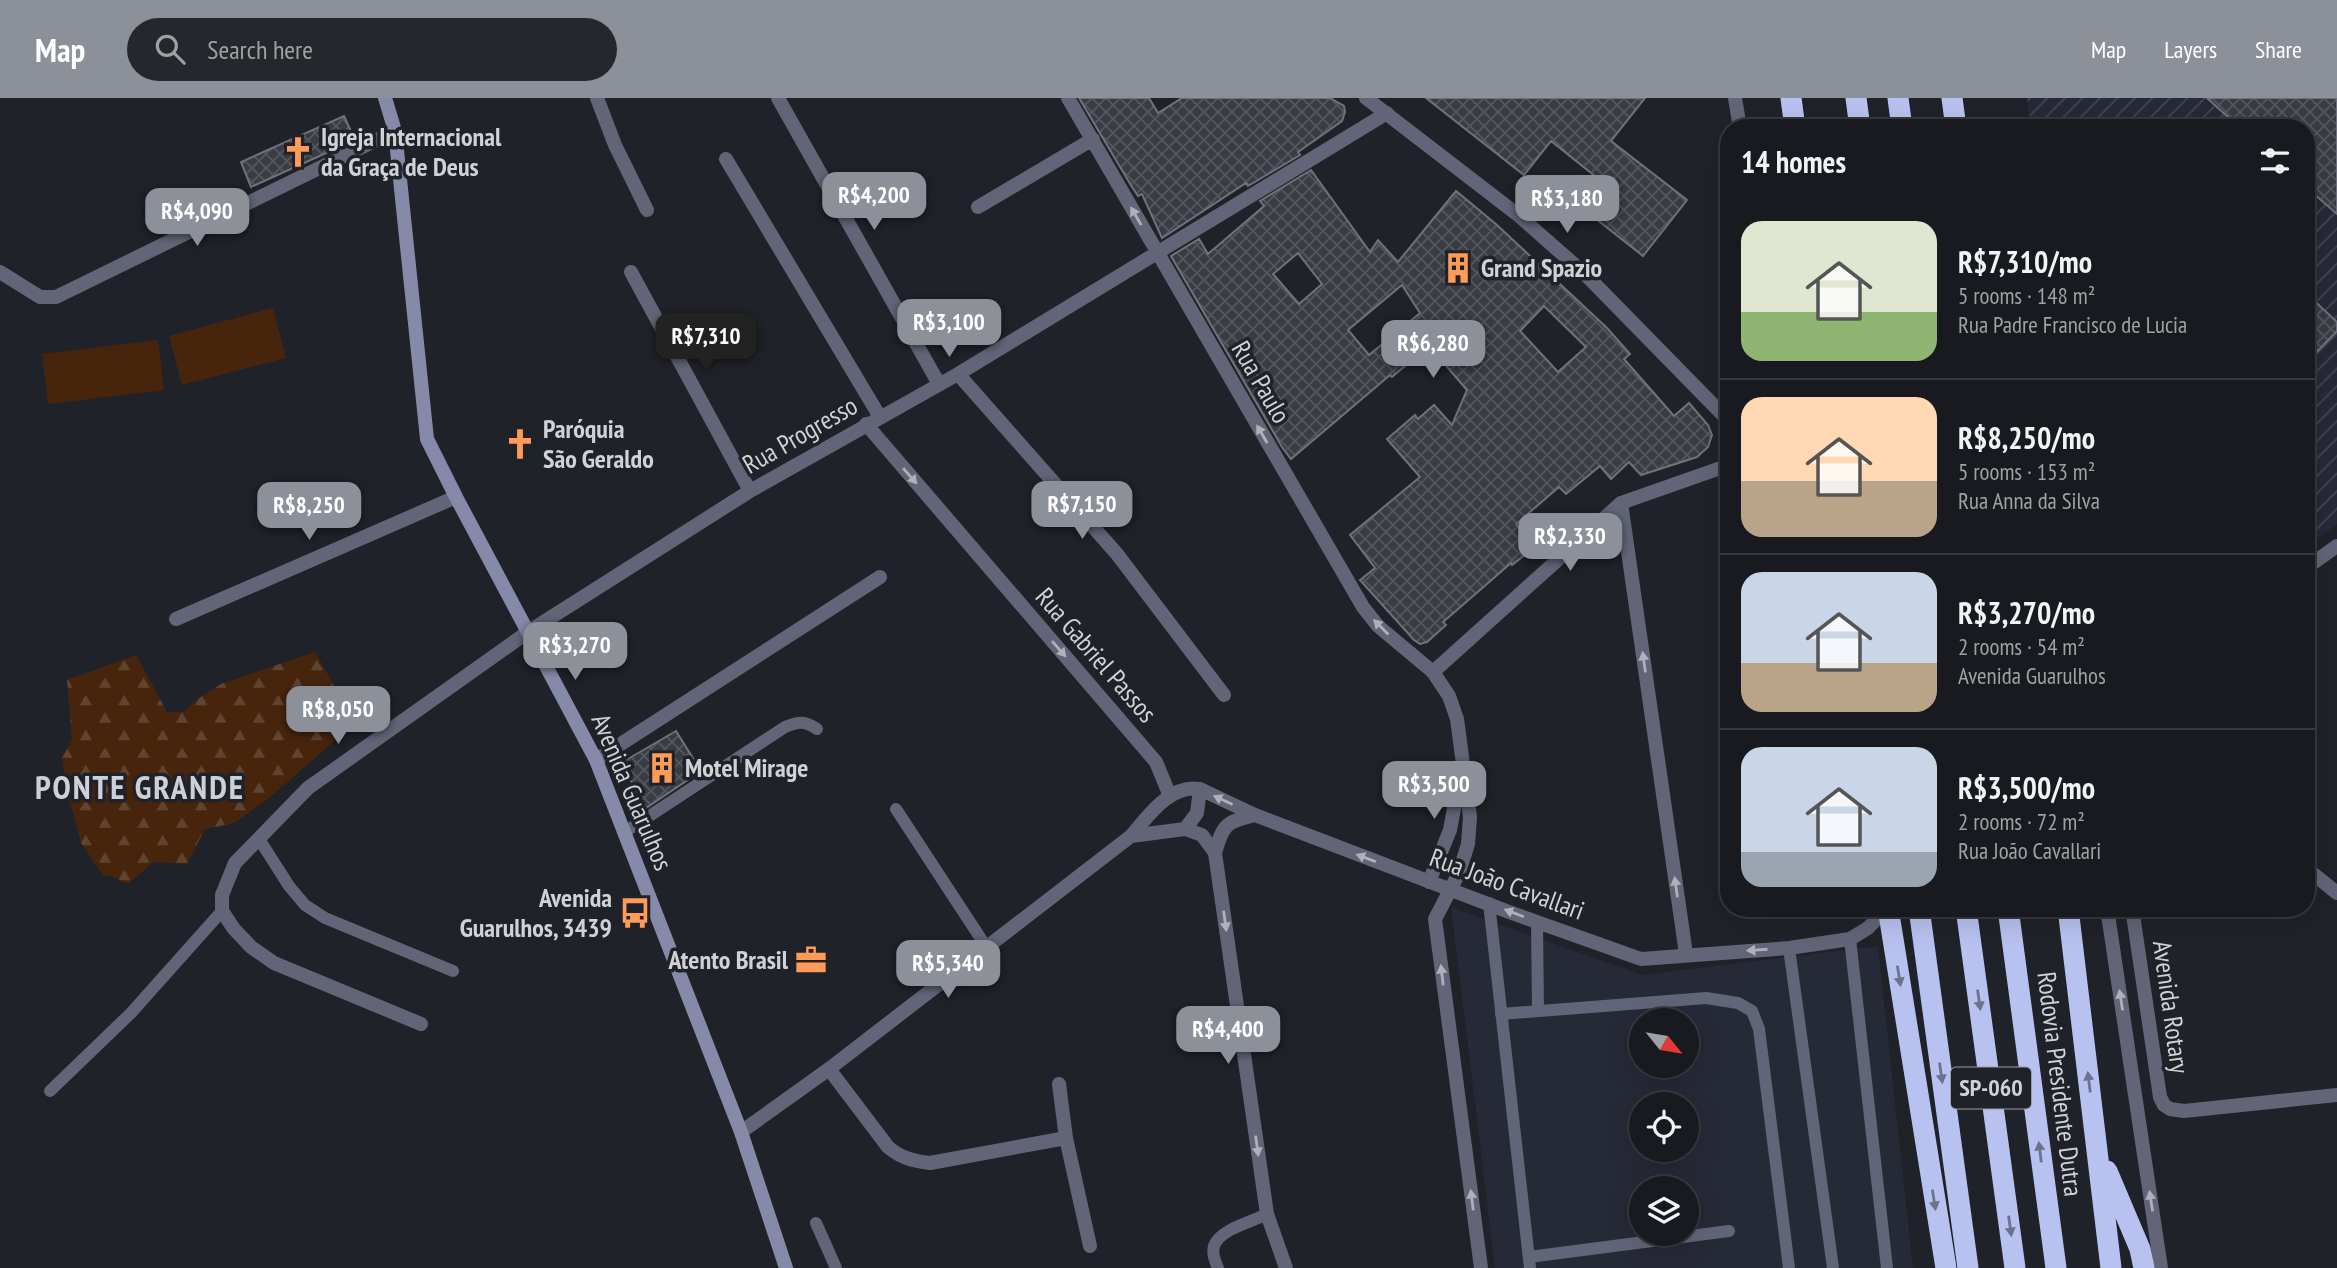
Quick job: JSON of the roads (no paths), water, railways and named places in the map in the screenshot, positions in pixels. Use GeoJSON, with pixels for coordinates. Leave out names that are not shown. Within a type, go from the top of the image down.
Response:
{"type":"FeatureCollection","features":[{"type":"Feature","properties":{"kind":"highway"},"geometry":{"type":"LineString","coordinates":[[1791,98],[1794,119]]}},
{"type":"Feature","properties":{"kind":"highway"},"geometry":{"type":"LineString","coordinates":[[1856,98],[1859,119]]}},
{"type":"Feature","properties":{"kind":"highway"},"geometry":{"type":"LineString","coordinates":[[1898,98],[1901,119]]}},
{"type":"Feature","properties":{"kind":"highway"},"geometry":{"type":"LineString","coordinates":[[1952,98],[1955,119]]}},
{"type":"Feature","properties":{"kind":"highway"},"geometry":{"type":"LineString","coordinates":[[1888,917],[1946,1268]]}},
{"type":"Feature","properties":{"kind":"highway","name":"SP-060"},"geometry":{"type":"LineString","coordinates":[[1920,917],[1968,1268]]}},
{"type":"Feature","properties":{"kind":"highway","name":"SP-060"},"geometry":{"type":"LineString","coordinates":[[1967,917],[2015,1268]]}},
{"type":"Feature","properties":{"kind":"highway","name":"Rodovia Presidente Dutra"},"geometry":{"type":"LineString","coordinates":[[2009,917],[2056,1268]]}},
{"type":"Feature","properties":{"kind":"highway","name":"Rodovia Presidente Dutra"},"geometry":{"type":"LineString","coordinates":[[2069,917],[2111,1268]]}},
{"type":"Feature","properties":{"kind":"highway"},"geometry":{"type":"LineString","coordinates":[[2098,1149],[2140,1249],[2144,1268]]}},
{"type":"Feature","properties":{"kind":"main road","name":"Avenida Guarulhos"},"geometry":{"type":"LineString","coordinates":[[386,98],[395,131],[427,439],[596,760],[741,1132],[786,1268]]}},
{"type":"Feature","properties":{"kind":"street"},"geometry":{"type":"LineString","coordinates":[[597,98],[615,145],[647,210]]}},
{"type":"Feature","properties":{"kind":"street"},"geometry":{"type":"LineString","coordinates":[[778,98],[939,384]]}},
{"type":"Feature","properties":{"kind":"street","name":"Rua Paulo"},"geometry":{"type":"LineString","coordinates":[[1068,98],[1363,607],[1378,626],[1433,672]]}},
{"type":"Feature","properties":{"kind":"street"},"geometry":{"type":"LineString","coordinates":[[1366,98],[1518,215],[1585,274],[1720,412]]}},
{"type":"Feature","properties":{"kind":"street"},"geometry":{"type":"LineString","coordinates":[[1735,98],[1738,119]]}},
{"type":"Feature","properties":{"kind":"street","name":"Rua Progresso"},"geometry":{"type":"LineString","coordinates":[[222,911],[222,895],[235,863],[308,788],[528,632],[750,491],[958,374],[1387,113]]}},
{"type":"Feature","properties":{"kind":"street"},"geometry":{"type":"LineString","coordinates":[[0,272],[40,297],[56,297],[395,131]]}},
{"type":"Feature","properties":{"kind":"street"},"geometry":{"type":"LineString","coordinates":[[978,207],[1093,139]]}},
{"type":"Feature","properties":{"kind":"street"},"geometry":{"type":"LineString","coordinates":[[726,159],[880,417]]}},
{"type":"Feature","properties":{"kind":"street"},"geometry":{"type":"LineString","coordinates":[[632,272],[750,491]]}},
{"type":"Feature","properties":{"kind":"street"},"geometry":{"type":"LineString","coordinates":[[958,374],[1117,554],[1224,695]]}},
{"type":"Feature","properties":{"kind":"street","name":"Rua Gabriel Passos"},"geometry":{"type":"LineString","coordinates":[[866,425],[1156,762],[1170,796]]}},
{"type":"Feature","properties":{"kind":"street"},"geometry":{"type":"LineString","coordinates":[[1481,1268],[1435,919],[1459,873],[1468,844],[1469,795],[1462,766],[1457,719],[1448,696],[1433,672],[1621,503],[1720,468]]}},
{"type":"Feature","properties":{"kind":"street"},"geometry":{"type":"LineString","coordinates":[[176,619],[456,497]]}},
{"type":"Feature","properties":{"kind":"street"},"geometry":{"type":"LineString","coordinates":[[1621,503],[1686,954]]}},
{"type":"Feature","properties":{"kind":"street"},"geometry":{"type":"LineString","coordinates":[[2315,562],[2337,546]]}},
{"type":"Feature","properties":{"kind":"street"},"geometry":{"type":"LineString","coordinates":[[596,760],[880,577]]}},
{"type":"Feature","properties":{"kind":"street"},"geometry":{"type":"LineString","coordinates":[[1429,882],[1450,830],[1462,766]]}},
{"type":"Feature","properties":{"kind":"street"},"geometry":{"type":"LineString","coordinates":[[741,1132],[829,1069],[1131,836],[1170,796],[1191,788],[1200,789],[1196,813],[1185,829]]}},
{"type":"Feature","properties":{"kind":"street","name":"Rua João Cavallari"},"geometry":{"type":"LineString","coordinates":[[1200,789],[1255,815],[1633,957],[1648,959],[1789,948],[1850,939],[1868,928],[1878,917]]}},
{"type":"Feature","properties":{"kind":"street"},"geometry":{"type":"LineString","coordinates":[[1255,815],[1227,824],[1221,831],[1215,853],[1267,1214],[1286,1268]]}},
{"type":"Feature","properties":{"kind":"street"},"geometry":{"type":"LineString","coordinates":[[1131,836],[1185,829],[1202,835],[1215,853]]}},
{"type":"Feature","properties":{"kind":"street"},"geometry":{"type":"LineString","coordinates":[[2315,875],[2337,893]]}},
{"type":"Feature","properties":{"kind":"street"},"geometry":{"type":"LineString","coordinates":[[222,911],[251,947],[274,963],[421,1024]]}},
{"type":"Feature","properties":{"kind":"street"},"geometry":{"type":"LineString","coordinates":[[2108,917],[2161,1268]]}},
{"type":"Feature","properties":{"kind":"street","name":"Avenida Rotary"},"geometry":{"type":"LineString","coordinates":[[2133,917],[2160,1097],[2164,1105],[2170,1109],[2196,1111],[2337,1095]]}},
{"type":"Feature","properties":{"kind":"street"},"geometry":{"type":"LineString","coordinates":[[829,1069],[888,1147],[899,1156],[913,1161],[930,1163],[1066,1138]]}},
{"type":"Feature","properties":{"kind":"street"},"geometry":{"type":"LineString","coordinates":[[1059,1084],[1066,1138],[1090,1246]]}},
{"type":"Feature","properties":{"kind":"lane"},"geometry":{"type":"LineString","coordinates":[[625,832],[785,727],[796,722],[806,722],[817,729]]}},
{"type":"Feature","properties":{"kind":"lane"},"geometry":{"type":"LineString","coordinates":[[897,809],[987,948]]}},
{"type":"Feature","properties":{"kind":"lane"},"geometry":{"type":"LineString","coordinates":[[259,839],[289,886],[305,905],[325,918],[453,971]]}},
{"type":"Feature","properties":{"kind":"lane"},"geometry":{"type":"LineString","coordinates":[[1489,903],[1529,1263],[1729,1231]]}},
{"type":"Feature","properties":{"kind":"lane"},"geometry":{"type":"LineString","coordinates":[[50,1091],[131,1013],[222,911]]}},
{"type":"Feature","properties":{"kind":"lane"},"geometry":{"type":"LineString","coordinates":[[1537,922],[1538,1011]]}},
{"type":"Feature","properties":{"kind":"lane"},"geometry":{"type":"LineString","coordinates":[[1850,939],[1887,1268]]}},
{"type":"Feature","properties":{"kind":"lane"},"geometry":{"type":"LineString","coordinates":[[1789,948],[1833,1268]]}},
{"type":"Feature","properties":{"kind":"lane"},"geometry":{"type":"LineString","coordinates":[[1501,1014],[1706,998],[1738,1003],[1752,1011],[1759,1029],[1789,1268]]}},
{"type":"Feature","properties":{"kind":"lane"},"geometry":{"type":"LineString","coordinates":[[1218,1268],[1213,1255],[1214,1244],[1225,1234],[1267,1214]]}},
{"type":"Feature","properties":{"kind":"lane"},"geometry":{"type":"LineString","coordinates":[[816,1223],[836,1268]]}},
{"type":"Feature","properties":{"kind":"place","name":"Igreja Internacional da Graça de Deus"},"geometry":{"type":"Point","coordinates":[298,152]}},
{"type":"Feature","properties":{"kind":"place","name":"Grand Spazio"},"geometry":{"type":"Point","coordinates":[1458,268]}},
{"type":"Feature","properties":{"kind":"place","name":"Paróquia São Geraldo"},"geometry":{"type":"Point","coordinates":[520,444]}},
{"type":"Feature","properties":{"kind":"place","name":"Motel Mirage"},"geometry":{"type":"Point","coordinates":[662,768]}},
{"type":"Feature","properties":{"kind":"place","name":"Avenida Guarulhos, 3439"},"geometry":{"type":"Point","coordinates":[635,913]}},
{"type":"Feature","properties":{"kind":"place","name":"Atento Brasil"},"geometry":{"type":"Point","coordinates":[811,960]}},
{"type":"Feature","properties":{"kind":"district","name":"PONTE GRANDE"},"geometry":{"type":"Point","coordinates":[140,787]}}]}
